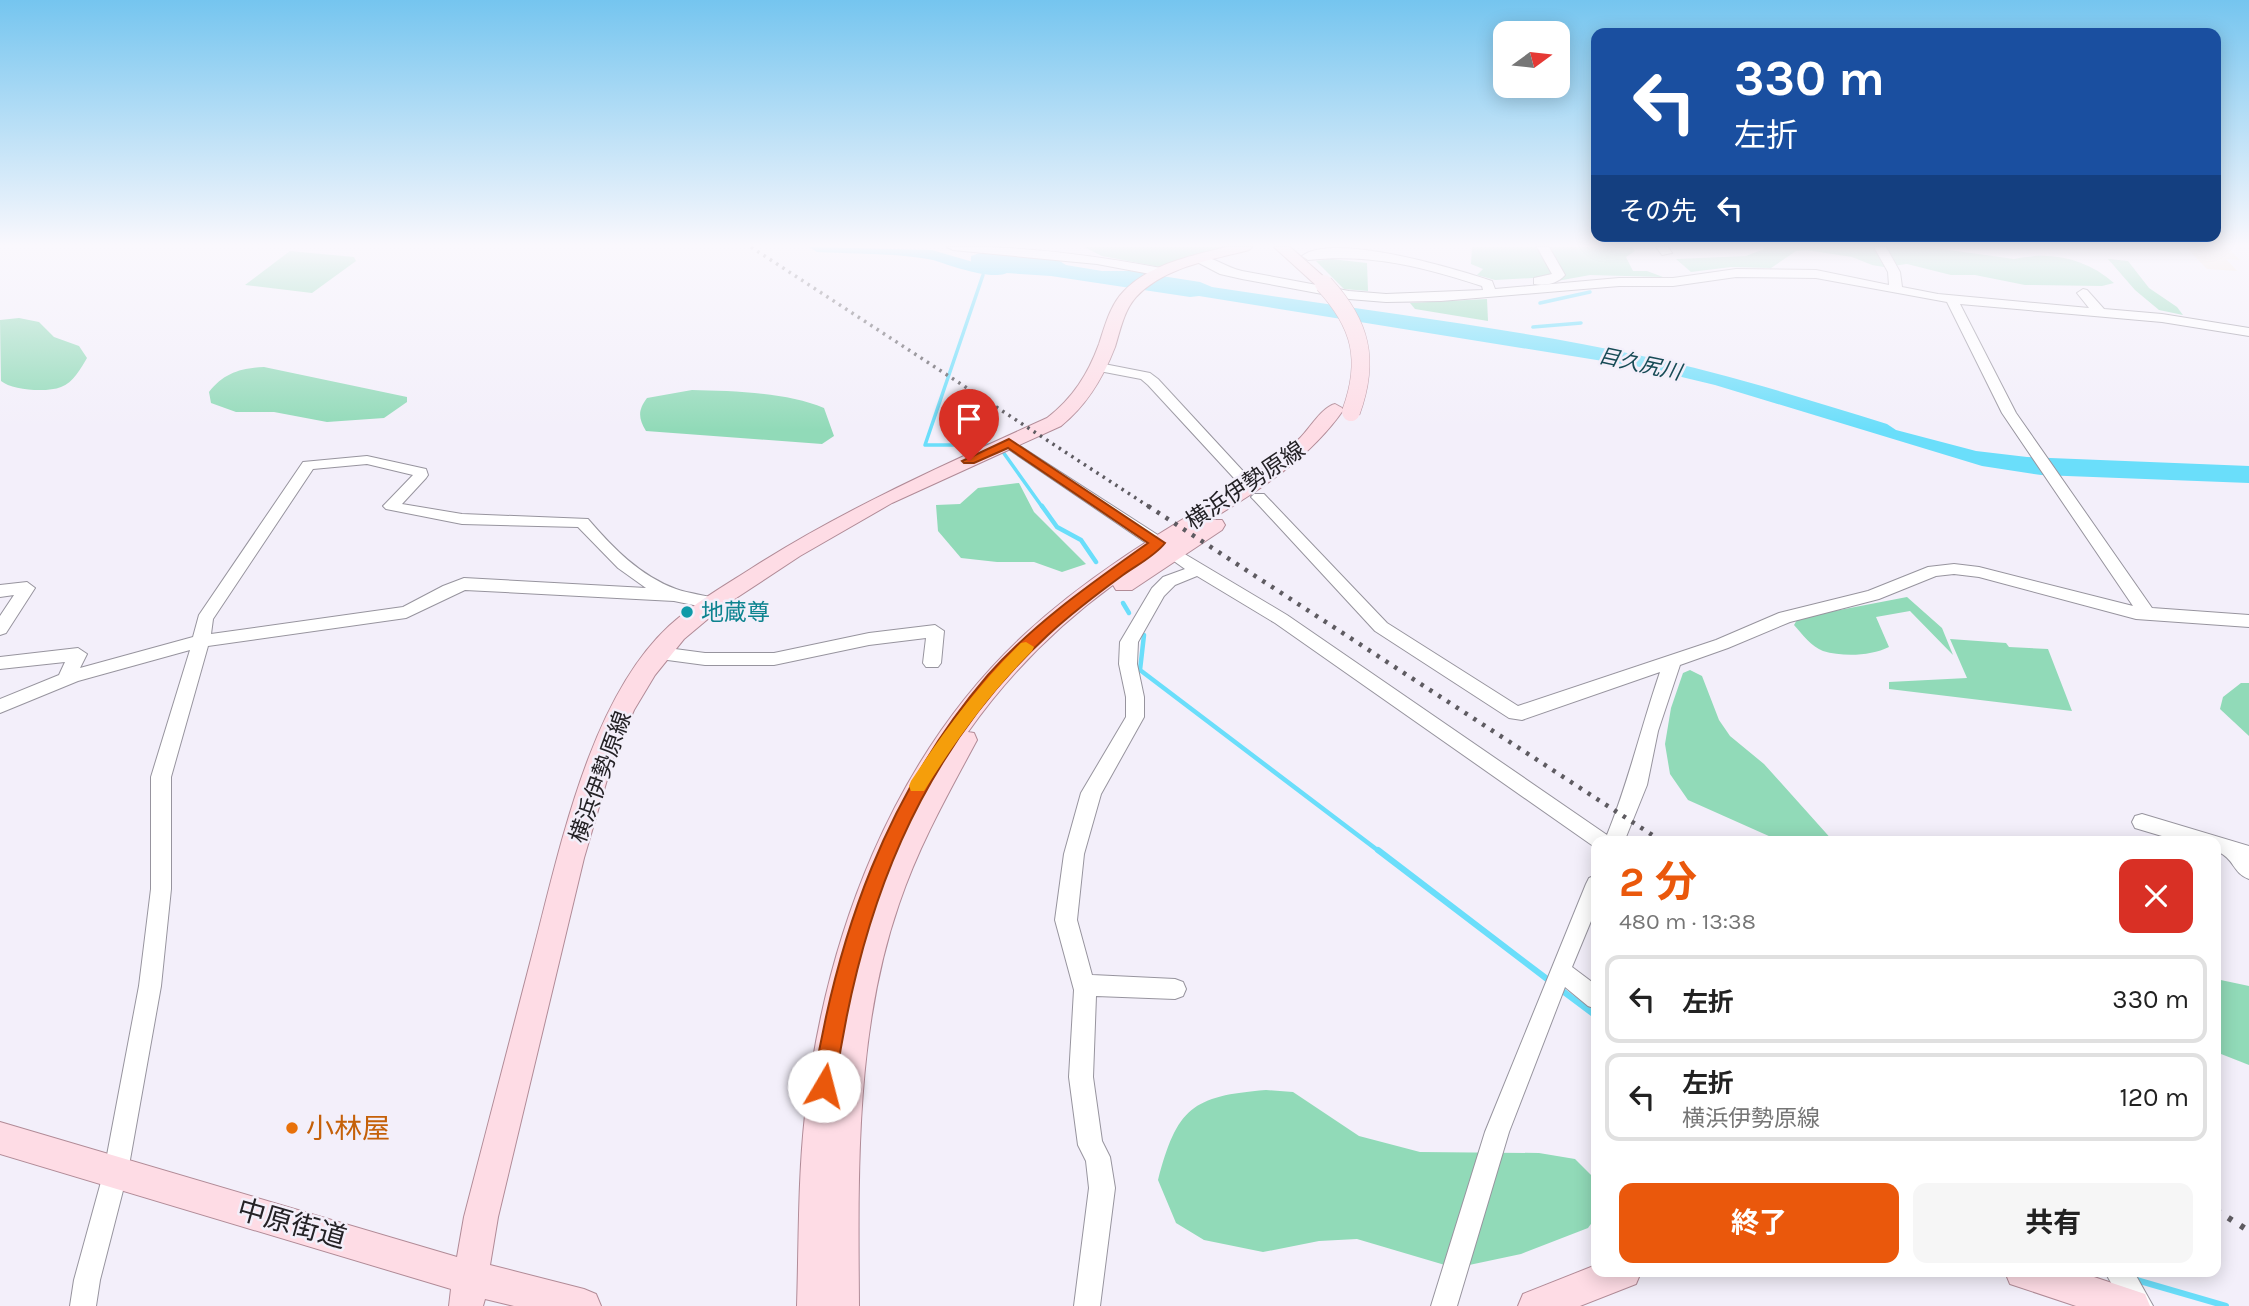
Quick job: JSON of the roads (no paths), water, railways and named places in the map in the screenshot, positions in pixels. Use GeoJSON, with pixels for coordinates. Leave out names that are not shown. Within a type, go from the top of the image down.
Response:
{"type":"FeatureCollection","features":[{"type":"Feature","properties":{"kind":"main road","name":"横浜伊勢原線"},"geometry":{"type":"LineString","coordinates":[[468,1292],[481,1217],[500,1135],[571,858],[602,756],[622,708],[647,668],[677,633],[713,603],[766,567],[854,515],[1054,422],[1069,411],[1083,395],[1099,367],[1121,308]]}},
{"type":"Feature","properties":{"kind":"main road","name":"横浜伊勢原線"},"geometry":{"type":"LineString","coordinates":[[814,1306],[820,1113],[832,1031],[848,967],[876,877],[916,789],[950,735],[995,678],[1043,631],[1090,592],[1254,491],[1313,458],[1340,429],[1343,411],[1362,379],[1360,339],[1344,308]]}},
{"type":"Feature","properties":{"kind":"main road","name":"横浜伊勢原線"},"geometry":{"type":"LineString","coordinates":[[842,1306],[848,1112],[855,1032],[869,960],[894,882],[943,777],[964,742],[1007,687],[1101,600],[1165,548]]}},
{"type":"Feature","properties":{"kind":"main road","name":"中原街道"},"geometry":{"type":"LineString","coordinates":[[0,1138],[116,1171],[468,1292],[584,1306]]}},
{"type":"Feature","properties":{"kind":"main road"},"geometry":{"type":"LineString","coordinates":[[1535,1306],[1611,1277]]}},
{"type":"Feature","properties":{"kind":"main road"},"geometry":{"type":"LineString","coordinates":[[2043,1277],[2125,1297]]}},
{"type":"Feature","properties":{"kind":"street"},"geometry":{"type":"LineString","coordinates":[[1956,308],[2009,413],[2146,613]]}},
{"type":"Feature","properties":{"kind":"street"},"geometry":{"type":"LineString","coordinates":[[2054,308],[2199,322],[2249,331]]}},
{"type":"Feature","properties":{"kind":"street"},"geometry":{"type":"LineString","coordinates":[[2096,308],[2100,312]]}},
{"type":"Feature","properties":{"kind":"street"},"geometry":{"type":"LineString","coordinates":[[1099,367],[1145,376],[1153,382],[1381,627],[1514,713],[1522,713],[1673,661],[1785,617],[1873,595],[1934,571],[1954,569],[1979,572],[2099,604],[2146,613],[2249,621]]}},
{"type":"Feature","properties":{"kind":"street"},"geometry":{"type":"LineString","coordinates":[[1001,446],[1281,619],[1593,836]]}},
{"type":"Feature","properties":{"kind":"street"},"geometry":{"type":"LineString","coordinates":[[83,1306],[87,1280],[116,1171],[150,986],[161,889],[161,777],[205,619],[308,465],[368,460],[421,472],[391,506],[417,514],[451,519],[582,522],[613,558],[674,595]]}},
{"type":"Feature","properties":{"kind":"street"},"geometry":{"type":"LineString","coordinates":[[1087,1306],[1102,1188],[1098,1157],[1090,1144],[1081,1077],[1084,985],[1066,920],[1074,854],[1091,793],[1135,717],[1135,697],[1128,664],[1129,642],[1158,592],[1168,581],[1197,569]]}},
{"type":"Feature","properties":{"kind":"street"},"geometry":{"type":"LineString","coordinates":[[0,706],[65,680],[201,641],[406,611],[418,608],[440,593],[464,584],[674,595],[713,603]]}},
{"type":"Feature","properties":{"kind":"street"},"geometry":{"type":"LineString","coordinates":[[0,591],[27,588],[0,629]]}},
{"type":"Feature","properties":{"kind":"street"},"geometry":{"type":"LineString","coordinates":[[660,653],[705,659],[774,660],[869,639],[935,631],[932,663]]}},
{"type":"Feature","properties":{"kind":"street"},"geometry":{"type":"LineString","coordinates":[[0,663],[78,654],[65,680]]}},
{"type":"Feature","properties":{"kind":"street"},"geometry":{"type":"LineString","coordinates":[[1616,836],[1637,785],[1649,731],[1673,661]]}},
{"type":"Feature","properties":{"kind":"street"},"geometry":{"type":"LineString","coordinates":[[2142,822],[2189,836]]}},
{"type":"Feature","properties":{"kind":"street"},"geometry":{"type":"LineString","coordinates":[[2221,846],[2243,853],[2249,870]]}},
{"type":"Feature","properties":{"kind":"street"},"geometry":{"type":"LineString","coordinates":[[1444,1306],[1497,1132],[1591,896]]}},
{"type":"Feature","properties":{"kind":"street"},"geometry":{"type":"LineString","coordinates":[[1557,977],[1591,996]]}},
{"type":"Feature","properties":{"kind":"street"},"geometry":{"type":"LineString","coordinates":[[1084,985],[1175,989]]}},
{"type":"Feature","properties":{"kind":"water","name":"目久尻川"},"geometry":{"type":"Polygon","coordinates":[[[1273,308],[1353,308],[1589,345],[1735,378],[1887,424],[1896,430],[1976,451],[2027,457],[2249,466],[2249,483],[2041,475],[1982,466],[1715,385],[1640,367],[1273,308]]]}},
{"type":"Feature","properties":{"kind":"waterway"},"geometry":{"type":"LineString","coordinates":[[972,308],[925,445],[990,445]]}},
{"type":"Feature","properties":{"kind":"waterway"},"geometry":{"type":"LineString","coordinates":[[1533,327],[1581,323]]}},
{"type":"Feature","properties":{"kind":"waterway"},"geometry":{"type":"LineString","coordinates":[[1003,452],[1043,508]]}},
{"type":"Feature","properties":{"kind":"waterway"},"geometry":{"type":"LineString","coordinates":[[1042,506],[1057,527],[1081,540],[1096,562]]}},
{"type":"Feature","properties":{"kind":"waterway"},"geometry":{"type":"LineString","coordinates":[[1123,603],[1129,613]]}},
{"type":"Feature","properties":{"kind":"waterway"},"geometry":{"type":"LineString","coordinates":[[1144,635],[1140,670],[1380,852]]}},
{"type":"Feature","properties":{"kind":"waterway"},"geometry":{"type":"LineString","coordinates":[[1378,850],[1551,982]]}},
{"type":"Feature","properties":{"kind":"waterway"},"geometry":{"type":"LineString","coordinates":[[1560,989],[1591,1012]]}},
{"type":"Feature","properties":{"kind":"waterway"},"geometry":{"type":"LineString","coordinates":[[2133,1279],[2226,1306]]}},
{"type":"Feature","properties":{"kind":"railway"},"geometry":{"type":"LineString","coordinates":[[844,308],[1151,508]]}},
{"type":"Feature","properties":{"kind":"railway"},"geometry":{"type":"LineString","coordinates":[[1148,506],[1654,836]]}},
{"type":"Feature","properties":{"kind":"railway"},"geometry":{"type":"LineString","coordinates":[[2221,1213],[2249,1231]]}},
{"type":"Feature","properties":{"kind":"place","name":"地蔵尊"},"geometry":{"type":"Point","coordinates":[687,612]}},
{"type":"Feature","properties":{"kind":"place","name":"小林屋"},"geometry":{"type":"Point","coordinates":[292,1128]}}]}
